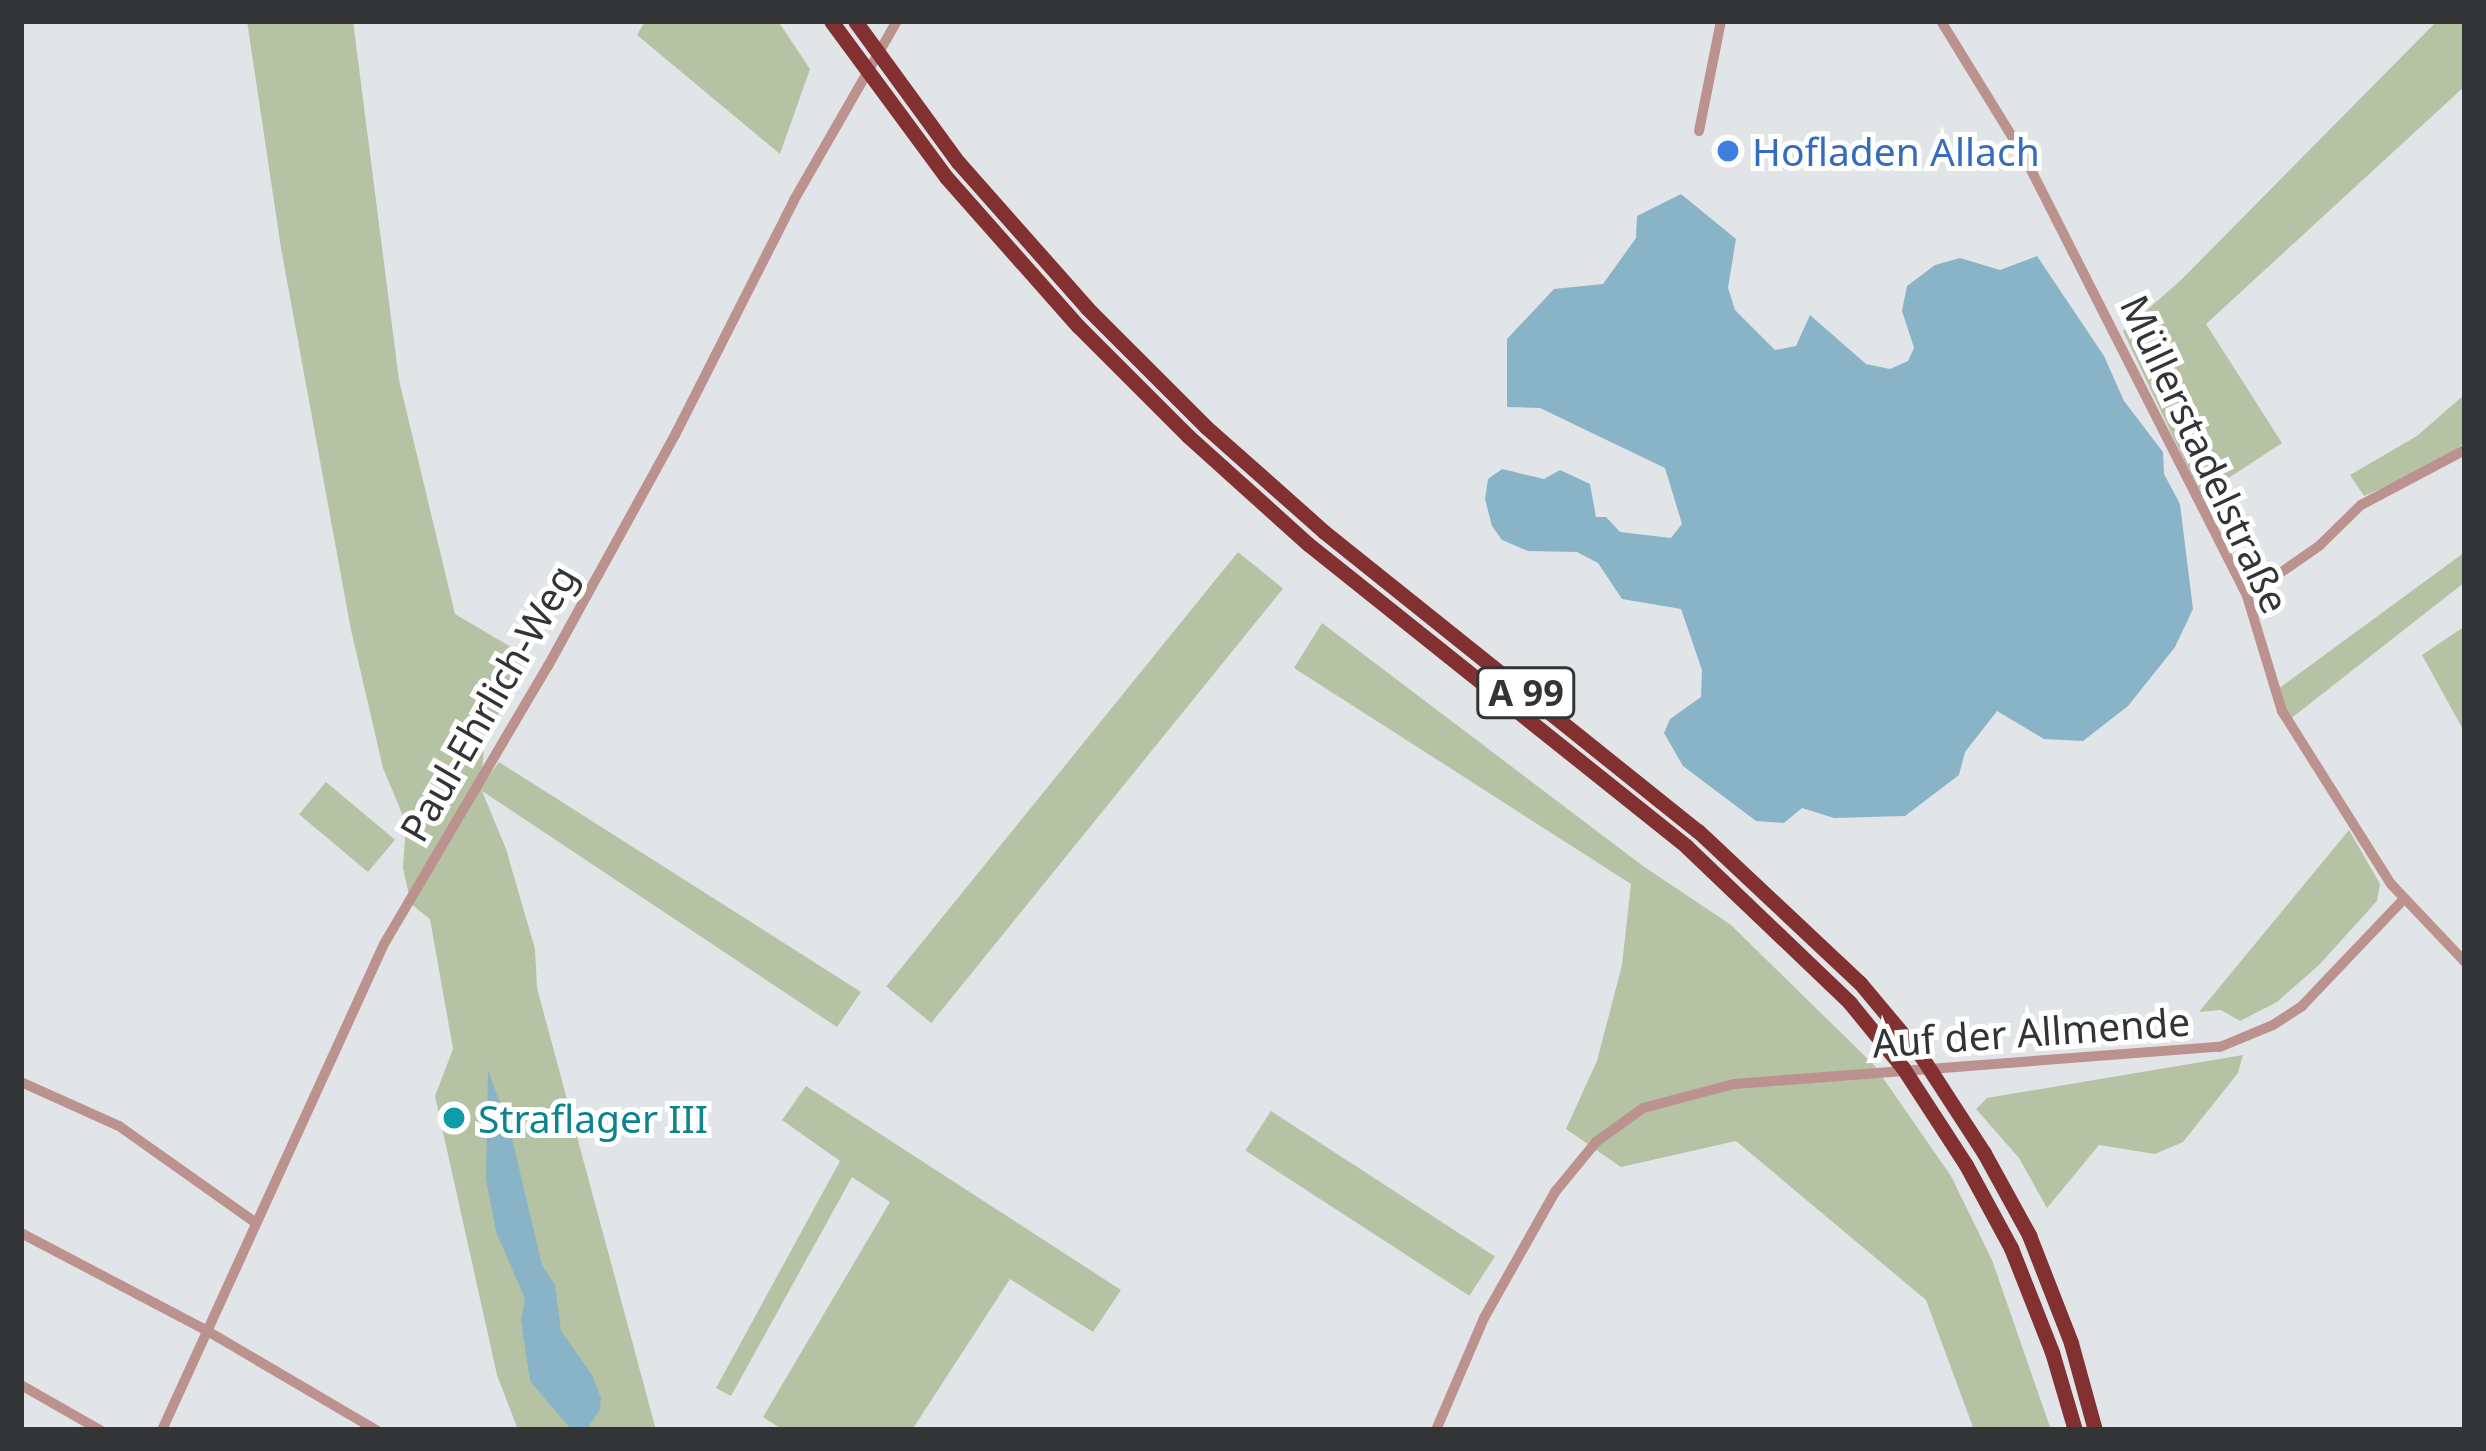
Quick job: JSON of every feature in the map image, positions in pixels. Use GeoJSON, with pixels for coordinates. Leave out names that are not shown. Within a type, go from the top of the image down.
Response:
{"type":"FeatureCollection","features":[{"type":"Feature","properties":{"kind":"highway","name":"A 99"},"geometry":{"type":"LineString","coordinates":[[831,21],[946,177],[1078,326],[1188,436],[1308,544],[1688,848],[1850,1004],[1916,1087],[2011,1248],[2052,1352],[2075,1430]]}},
{"type":"Feature","properties":{"kind":"highway","name":"A 99"},"geometry":{"type":"LineString","coordinates":[[855,21],[958,162],[1087,308],[1206,427],[1323,531],[1715,845],[1860,983],[1934,1076],[2029,1235],[2071,1343],[2095,1430]]}},
{"type":"Feature","properties":{"kind":"street"},"geometry":{"type":"LineString","coordinates":[[1699,131],[1721,21]]}},
{"type":"Feature","properties":{"kind":"street","name":"Müllerstadelstraße"},"geometry":{"type":"LineString","coordinates":[[1941,21],[2024,156],[2248,596],[2282,711],[2404,900],[2465,962]]}},
{"type":"Feature","properties":{"kind":"street","name":"Paul-Ehrlich-Weg"},"geometry":{"type":"LineString","coordinates":[[162,1430],[204,1329],[384,944],[583,603],[848,102],[896,22]]}},
{"type":"Feature","properties":{"kind":"street"},"geometry":{"type":"LineString","coordinates":[[2248,596],[2319,546],[2361,505],[2465,450]]}},
{"type":"Feature","properties":{"kind":"street","name":"Auf der Allmende"},"geometry":{"type":"LineString","coordinates":[[1436,1430],[1484,1318],[1555,1192],[1615,1127],[1643,1108],[1681,1094],[1734,1084],[2185,1053],[2243,1040],[2302,1006],[2404,900]]}},
{"type":"Feature","properties":{"kind":"street"},"geometry":{"type":"LineString","coordinates":[[21,1082],[119,1126],[256,1222]]}},
{"type":"Feature","properties":{"kind":"street"},"geometry":{"type":"LineString","coordinates":[[21,1233],[204,1329],[376,1430]]}},
{"type":"Feature","properties":{"kind":"street"},"geometry":{"type":"LineString","coordinates":[[21,1385],[100,1430]]}},
{"type":"Feature","properties":{"kind":"green space"},"geometry":{"type":"Polygon","coordinates":[[[247,21],[353,21],[399,380],[455,614],[531,659],[485,736],[481,786],[499,762],[861,992],[837,1027],[482,791],[506,849],[535,949],[537,988],[656,1430],[518,1430],[497,1375],[435,1096],[453,1049],[430,919],[411,904],[403,868],[406,823],[383,768],[351,630],[281,248],[247,21]]]}},
{"type":"Feature","properties":{"kind":"green space"},"geometry":{"type":"Polygon","coordinates":[[[645,21],[778,21],[810,69],[780,154],[637,35],[645,21]]]}},
{"type":"Feature","properties":{"kind":"green space"},"geometry":{"type":"Polygon","coordinates":[[[2437,21],[2465,21],[2465,86],[2206,324],[2282,443],[2201,496],[2123,331],[2181,280],[2437,21]]]}},
{"type":"Feature","properties":{"kind":"green space"},"geometry":{"type":"Polygon","coordinates":[[[2465,394],[2465,442],[2441,462],[2364,496],[2350,475],[2417,436],[2465,394]]]}},
{"type":"Feature","properties":{"kind":"green space"},"geometry":{"type":"Polygon","coordinates":[[[1238,552],[1283,589],[931,1023],[886,986],[1238,552]]]}},
{"type":"Feature","properties":{"kind":"green space"},"geometry":{"type":"Polygon","coordinates":[[[2465,552],[2465,582],[2289,720],[2278,689],[2465,552]]]}},
{"type":"Feature","properties":{"kind":"green space"},"geometry":{"type":"Polygon","coordinates":[[[1322,623],[1643,866],[1731,925],[1874,1065],[1951,1176],[1992,1260],[2051,1430],[1974,1430],[1926,1300],[1736,1141],[1621,1167],[1566,1129],[1597,1061],[1622,965],[1631,884],[1294,668],[1322,623]]]}},
{"type":"Feature","properties":{"kind":"green space"},"geometry":{"type":"Polygon","coordinates":[[[2465,626],[2465,733],[2422,655],[2465,626]]]}},
{"type":"Feature","properties":{"kind":"green space"},"geometry":{"type":"Polygon","coordinates":[[[326,782],[395,840],[368,872],[299,814],[326,782]]]}},
{"type":"Feature","properties":{"kind":"green space"},"geometry":{"type":"Polygon","coordinates":[[[2349,830],[2380,884],[2377,901],[2319,965],[2277,1002],[2240,1021],[2221,1010],[2199,1012],[2349,830]]]}},
{"type":"Feature","properties":{"kind":"green space"},"geometry":{"type":"Polygon","coordinates":[[[2243,1055],[2238,1073],[2183,1142],[2155,1154],[2099,1145],[2047,1208],[2019,1158],[1976,1109],[1987,1098],[2243,1055]]]}},
{"type":"Feature","properties":{"kind":"green space"},"geometry":{"type":"Polygon","coordinates":[[[806,1086],[1121,1290],[1093,1332],[1010,1279],[912,1430],[783,1430],[763,1417],[890,1202],[852,1177],[731,1396],[716,1388],[840,1161],[782,1120],[806,1086]]]}},
{"type":"Feature","properties":{"kind":"green space"},"geometry":{"type":"Polygon","coordinates":[[[1271,1111],[1495,1256],[1469,1296],[1245,1150],[1271,1111]]]}},
{"type":"Feature","properties":{"kind":"water"},"geometry":{"type":"Polygon","coordinates":[[[1681,194],[1736,239],[1728,288],[1735,310],[1775,350],[1796,346],[1810,315],[1866,364],[1890,369],[1908,361],[1914,348],[1902,311],[1907,286],[1935,265],[1960,258],[2000,270],[2037,256],[2104,356],[2124,401],[2163,452],[2164,474],[2180,504],[2193,609],[2175,647],[2128,706],[2083,741],[2044,739],[1997,711],[1965,752],[1959,775],[1905,816],[1834,818],[1802,808],[1784,823],[1756,821],[1683,766],[1664,733],[1670,719],[1701,697],[1702,670],[1681,609],[1622,599],[1598,563],[1577,552],[1528,551],[1502,540],[1492,526],[1485,499],[1488,479],[1502,469],[1544,479],[1560,470],[1590,484],[1596,517],[1606,517],[1620,532],[1671,538],[1682,524],[1665,468],[1540,408],[1507,407],[1507,339],[1554,289],[1603,284],[1636,238],[1637,216],[1681,194]]]}},
{"type":"Feature","properties":{"kind":"water"},"geometry":{"type":"Polygon","coordinates":[[[488,1070],[511,1134],[542,1265],[555,1285],[561,1331],[592,1375],[601,1398],[600,1410],[586,1430],[570,1428],[530,1381],[521,1321],[525,1299],[496,1232],[486,1179],[488,1070]]]}},
{"type":"Feature","properties":{"kind":"place","name":"Hofladen Allach"},"geometry":{"type":"Point","coordinates":[1728,151]}},
{"type":"Feature","properties":{"kind":"place","name":"Straflager III"},"geometry":{"type":"Point","coordinates":[454,1118]}}]}
